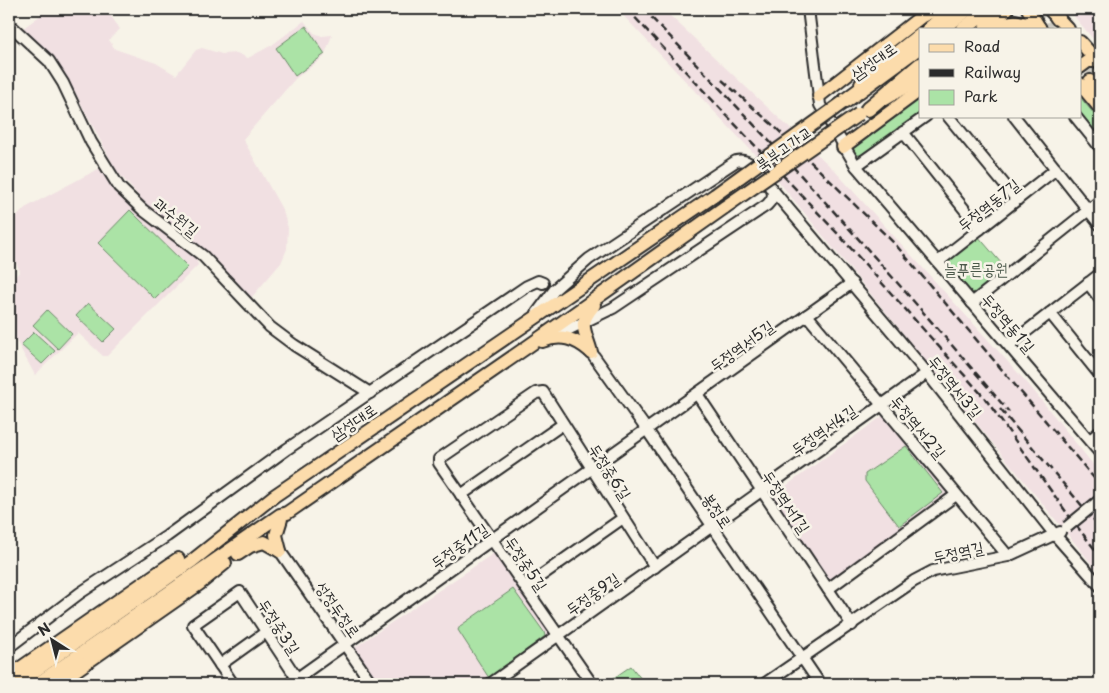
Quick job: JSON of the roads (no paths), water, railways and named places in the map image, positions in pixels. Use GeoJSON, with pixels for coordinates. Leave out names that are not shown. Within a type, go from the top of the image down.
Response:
{"type":"FeatureCollection","features":[{"type":"Feature","properties":{"kind":"highway"},"geometry":{"type":"LineString","coordinates":[[943,28],[968,9]]}},
{"type":"Feature","properties":{"kind":"highway"},"geometry":{"type":"LineString","coordinates":[[965,28],[989,9]]}},
{"type":"Feature","properties":{"kind":"highway","name":"삼성대로"},"geometry":{"type":"LineString","coordinates":[[845,101],[919,47]]}},
{"type":"Feature","properties":{"kind":"highway","name":"삼성대로"},"geometry":{"type":"LineString","coordinates":[[864,111],[919,66]]}},
{"type":"Feature","properties":{"kind":"main road"},"geometry":{"type":"LineString","coordinates":[[819,100],[922,16],[937,9]]}},
{"type":"Feature","properties":{"kind":"main road"},"geometry":{"type":"LineString","coordinates":[[929,28],[952,9]]}},
{"type":"Feature","properties":{"kind":"main road"},"geometry":{"type":"LineString","coordinates":[[983,28],[1007,9]]}},
{"type":"Feature","properties":{"kind":"main road"},"geometry":{"type":"LineString","coordinates":[[1028,9],[1040,28]]}},
{"type":"Feature","properties":{"kind":"main road"},"geometry":{"type":"LineString","coordinates":[[1053,12],[1067,28]]}},
{"type":"Feature","properties":{"kind":"main road"},"geometry":{"type":"LineString","coordinates":[[989,28],[1016,20],[1040,28]]}},
{"type":"Feature","properties":{"kind":"main road","name":"북부고가교"},"geometry":{"type":"LineString","coordinates":[[715,195],[845,101],[873,71],[919,35]]}},
{"type":"Feature","properties":{"kind":"main road"},"geometry":{"type":"LineString","coordinates":[[1082,44],[1100,94]]}},
{"type":"Feature","properties":{"kind":"main road"},"geometry":{"type":"LineString","coordinates":[[1082,66],[1088,61],[1094,74],[1100,108]]}},
{"type":"Feature","properties":{"kind":"main road","name":"북부고가교"},"geometry":{"type":"LineString","coordinates":[[603,294],[725,206],[864,111],[919,79]]}},
{"type":"Feature","properties":{"kind":"main road"},"geometry":{"type":"LineString","coordinates":[[843,147],[919,91]]}},
{"type":"Feature","properties":{"kind":"main road","name":"삼성대로"},"geometry":{"type":"LineString","coordinates":[[16,684],[192,560],[274,496],[715,195]]}},
{"type":"Feature","properties":{"kind":"main road"},"geometry":{"type":"LineString","coordinates":[[591,352],[584,337],[583,321],[603,294]]}},
{"type":"Feature","properties":{"kind":"main road"},"geometry":{"type":"LineString","coordinates":[[56,684],[199,584],[284,516],[603,294]]}},
{"type":"Feature","properties":{"kind":"main road"},"geometry":{"type":"LineString","coordinates":[[530,345],[553,337],[565,337],[575,341],[591,352]]}},
{"type":"Feature","properties":{"kind":"main road"},"geometry":{"type":"LineString","coordinates":[[9,676],[274,496]]}},
{"type":"Feature","properties":{"kind":"main road"},"geometry":{"type":"LineString","coordinates":[[37,684],[280,515],[284,516]]}},
{"type":"Feature","properties":{"kind":"main road"},"geometry":{"type":"LineString","coordinates":[[280,551],[276,535],[284,516]]}},
{"type":"Feature","properties":{"kind":"main road"},"geometry":{"type":"LineString","coordinates":[[228,561],[257,543],[270,544],[280,551]]}},
{"type":"Feature","properties":{"kind":"street"},"geometry":{"type":"LineString","coordinates":[[808,9],[819,100]]}},
{"type":"Feature","properties":{"kind":"street","name":"과수원길"},"geometry":{"type":"LineString","coordinates":[[9,24],[49,61],[63,83],[92,142],[119,187],[143,210],[202,256],[270,327],[294,345],[370,392]]}},
{"type":"Feature","properties":{"kind":"street","name":"두정역동1길"},"geometry":{"type":"LineString","coordinates":[[819,100],[843,147],[856,166],[1100,453]]}},
{"type":"Feature","properties":{"kind":"street"},"geometry":{"type":"LineString","coordinates":[[856,166],[923,118]]}},
{"type":"Feature","properties":{"kind":"street"},"geometry":{"type":"LineString","coordinates":[[950,118],[1017,200]]}},
{"type":"Feature","properties":{"kind":"street"},"geometry":{"type":"LineString","coordinates":[[1016,118],[1100,225]]}},
{"type":"Feature","properties":{"kind":"street"},"geometry":{"type":"LineString","coordinates":[[1077,118],[1100,147]]}},
{"type":"Feature","properties":{"kind":"street"},"geometry":{"type":"LineString","coordinates":[[903,132],[980,229]]}},
{"type":"Feature","properties":{"kind":"street","name":"두정역서3길"},"geometry":{"type":"LineString","coordinates":[[533,320],[555,289],[589,259],[736,161],[743,159],[749,162],[852,283],[927,373],[1055,535],[1100,586]]}},
{"type":"Feature","properties":{"kind":"street","name":"두정역동7길"},"geometry":{"type":"LineString","coordinates":[[938,262],[1056,169]]}},
{"type":"Feature","properties":{"kind":"street"},"geometry":{"type":"LineString","coordinates":[[767,206],[772,200],[773,193],[771,188]]}},
{"type":"Feature","properties":{"kind":"street"},"geometry":{"type":"LineString","coordinates":[[972,303],[1100,201]]}},
{"type":"Feature","properties":{"kind":"street"},"geometry":{"type":"LineString","coordinates":[[553,337],[613,308],[767,206],[775,202],[786,205]]}},
{"type":"Feature","properties":{"kind":"street"},"geometry":{"type":"LineString","coordinates":[[1009,345],[1100,274]]}},
{"type":"Feature","properties":{"kind":"street"},"geometry":{"type":"LineString","coordinates":[[9,647],[80,593],[167,536],[287,449],[370,392],[527,286],[538,281],[543,283]]}},
{"type":"Feature","properties":{"kind":"street","name":"두정역서5길"},"geometry":{"type":"LineString","coordinates":[[647,430],[852,283]]}},
{"type":"Feature","properties":{"kind":"street"},"geometry":{"type":"LineString","coordinates":[[1088,283],[1100,299]]}},
{"type":"Feature","properties":{"kind":"street"},"geometry":{"type":"LineString","coordinates":[[1050,314],[1100,375]]}},
{"type":"Feature","properties":{"kind":"street","name":"두정역서2길"},"geometry":{"type":"LineString","coordinates":[[807,315],[1008,556]]}},
{"type":"Feature","properties":{"kind":"street","name":"봉정로"},"geometry":{"type":"LineString","coordinates":[[591,352],[647,430],[711,527],[820,684]]}},
{"type":"Feature","properties":{"kind":"street","name":"두정역서4길"},"geometry":{"type":"LineString","coordinates":[[711,527],[927,373]]}},
{"type":"Feature","properties":{"kind":"street","name":"두정중6길"},"geometry":{"type":"LineString","coordinates":[[439,459],[536,392],[543,392],[655,567]]}},
{"type":"Feature","properties":{"kind":"street","name":"두정역서1길"},"geometry":{"type":"LineString","coordinates":[[697,394],[852,625]]}},
{"type":"Feature","properties":{"kind":"street"},"geometry":{"type":"LineString","coordinates":[[461,495],[563,424]]}},
{"type":"Feature","properties":{"kind":"street","name":"두정중11길"},"geometry":{"type":"LineString","coordinates":[[295,682],[345,644],[647,430]]}},
{"type":"Feature","properties":{"kind":"street"},"geometry":{"type":"LineString","coordinates":[[1090,440],[1100,432]]}},
{"type":"Feature","properties":{"kind":"street","name":"두정중5길"},"geometry":{"type":"LineString","coordinates":[[439,459],[439,464],[493,539],[592,684]]}},
{"type":"Feature","properties":{"kind":"street"},"geometry":{"type":"LineString","coordinates":[[828,589],[956,494]]}},
{"type":"Feature","properties":{"kind":"street","name":"두정역길"},"geometry":{"type":"LineString","coordinates":[[764,684],[914,581],[933,571],[1008,556],[1055,535],[1100,500]]}},
{"type":"Feature","properties":{"kind":"street"},"geometry":{"type":"LineString","coordinates":[[525,587],[624,518]]}},
{"type":"Feature","properties":{"kind":"street","name":"두정중9길"},"geometry":{"type":"LineString","coordinates":[[490,684],[711,527]]}},
{"type":"Feature","properties":{"kind":"street","name":"성정두정로"},"geometry":{"type":"LineString","coordinates":[[280,551],[372,684]]}},
{"type":"Feature","properties":{"kind":"street","name":"두정중3길"},"geometry":{"type":"LineString","coordinates":[[233,684],[192,625],[240,592],[295,682]]}},
{"type":"Feature","properties":{"kind":"street"},"geometry":{"type":"LineString","coordinates":[[220,664],[266,632]]}},
{"type":"Feature","properties":{"kind":"tunnel"},"geometry":{"type":"LineString","coordinates":[[1035,9],[1047,28]]}},
{"type":"Feature","properties":{"kind":"tunnel"},"geometry":{"type":"LineString","coordinates":[[1082,57],[1098,76]]}},
{"type":"Feature","properties":{"kind":"railway"},"geometry":{"type":"LineString","coordinates":[[627,9],[838,234],[984,397],[1100,556]]}},
{"type":"Feature","properties":{"kind":"railway"},"geometry":{"type":"LineString","coordinates":[[643,9],[830,207],[1009,412]]}},
{"type":"Feature","properties":{"kind":"railway"},"geometry":{"type":"LineString","coordinates":[[722,80],[775,127],[895,244],[1100,485]]}},
{"type":"Feature","properties":{"kind":"railway"},"geometry":{"type":"LineString","coordinates":[[1000,409],[1100,527]]}},
{"type":"Feature","properties":{"kind":"park label","name":"늘푸른공원"},"geometry":{"type":"Point","coordinates":[976,268]}}]}
